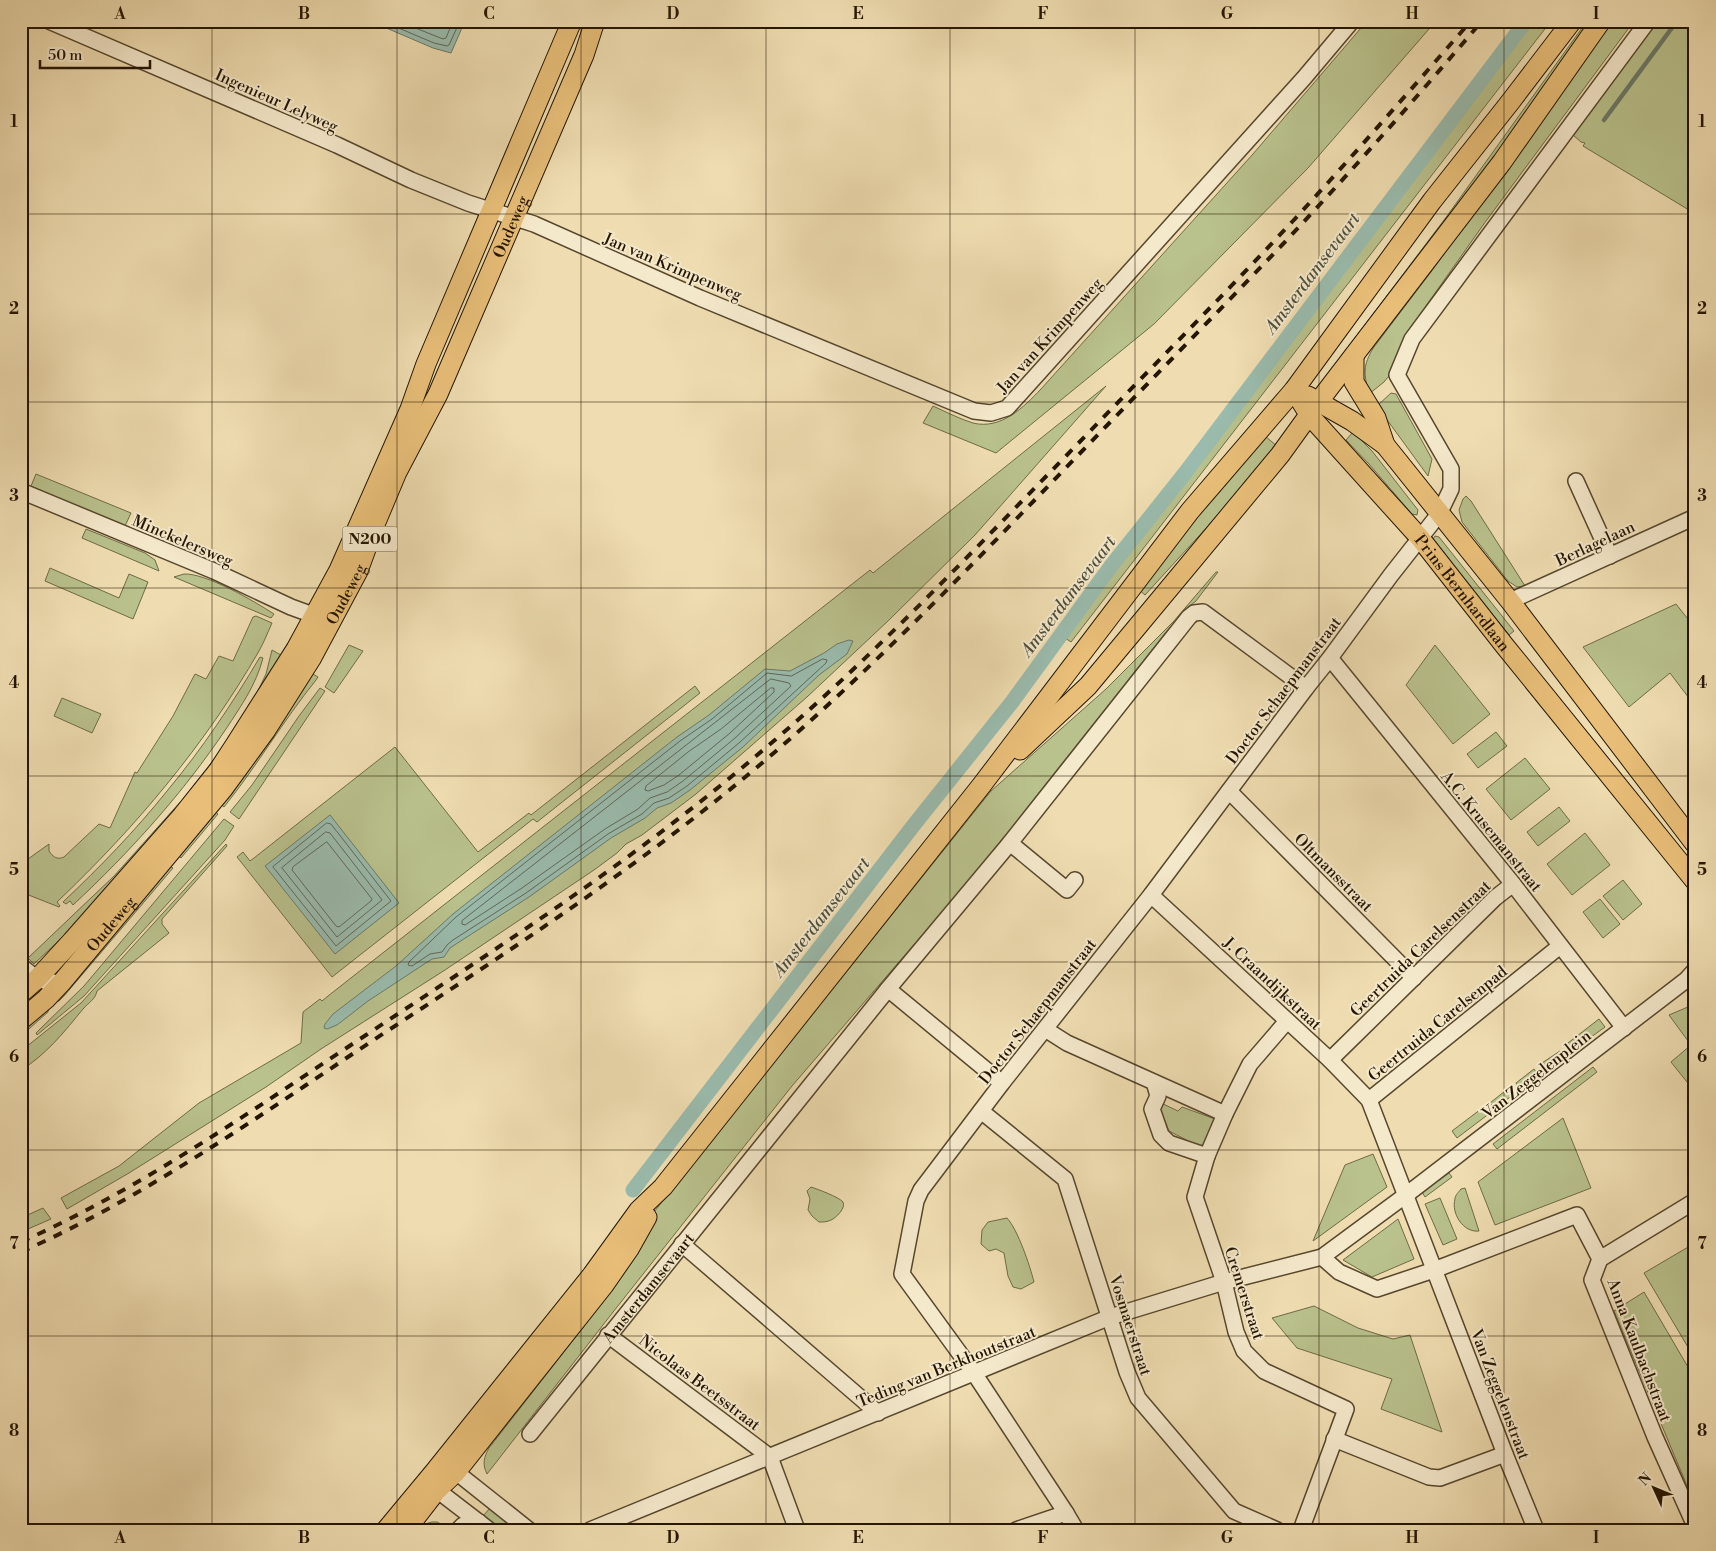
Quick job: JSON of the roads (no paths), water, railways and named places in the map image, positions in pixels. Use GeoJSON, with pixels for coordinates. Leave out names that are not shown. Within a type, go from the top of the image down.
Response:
{"type":"FeatureCollection","features":[{"type":"Feature","properties":{"kind":"main road","name":"Oudeweg"},"geometry":{"type":"LineString","coordinates":[[21,1020],[46,999],[62,982],[227,783],[272,722],[311,659],[339,570],[410,409],[426,364],[572,21]]}},
{"type":"Feature","properties":{"kind":"main road","name":"Oudeweg"},"geometry":{"type":"LineString","coordinates":[[21,993],[37,979],[200,796],[260,706],[358,571],[397,472],[438,394],[514,218],[584,55],[595,21]]}},
{"type":"Feature","properties":{"kind":"main road","name":"Amsterdamsevaart"},"geometry":{"type":"LineString","coordinates":[[406,1530],[436,1480],[639,1210],[663,1187],[981,786],[1190,511],[1294,390],[1432,201],[1572,21]]}},
{"type":"Feature","properties":{"kind":"main road","name":"Amsterdamsevaart"},"geometry":{"type":"LineString","coordinates":[[981,786],[1088,686],[1280,456],[1502,162],[1601,21]]}},
{"type":"Feature","properties":{"kind":"main road","name":"Prins Bernhardlaan"},"geometry":{"type":"LineString","coordinates":[[1354,356],[1354,382],[1376,418],[1385,445],[1510,601],[1695,844]]}},
{"type":"Feature","properties":{"kind":"main road","name":"Prins Bernhardlaan"},"geometry":{"type":"LineString","coordinates":[[1294,390],[1314,409],[1420,538],[1695,881]]}},
{"type":"Feature","properties":{"kind":"main road","name":"Prins Bernhardlaan"},"geometry":{"type":"LineString","coordinates":[[1314,409],[1385,445]]}},
{"type":"Feature","properties":{"kind":"main road","name":"Amsterdamsevaart"},"geometry":{"type":"LineString","coordinates":[[386,1530],[436,1480],[456,1472],[604,1285],[629,1249],[663,1187]]}},
{"type":"Feature","properties":{"kind":"street","name":"Ingenieur Lelyweg"},"geometry":{"type":"LineString","coordinates":[[49,21],[411,180],[514,218]]}},
{"type":"Feature","properties":{"kind":"street","name":"Jan van Krimpenweg"},"geometry":{"type":"LineString","coordinates":[[514,218],[534,224],[700,298],[965,408],[991,414],[1007,408],[1304,78],[1352,21]]}},
{"type":"Feature","properties":{"kind":"street"},"geometry":{"type":"LineString","coordinates":[[1439,514],[1451,489],[1451,469],[1397,375],[1412,339],[1648,21]]}},
{"type":"Feature","properties":{"kind":"street"},"geometry":{"type":"LineString","coordinates":[[1576,481],[1610,556]]}},
{"type":"Feature","properties":{"kind":"street","name":"Minckelersweg"},"geometry":{"type":"LineString","coordinates":[[21,491],[214,571],[291,607],[323,619]]}},
{"type":"Feature","properties":{"kind":"street","name":"Doctor Schaepmanstraat"},"geometry":{"type":"LineString","coordinates":[[1076,1530],[974,1373],[902,1274],[916,1201],[921,1190],[981,1111],[1151,895],[1439,514]]}},
{"type":"Feature","properties":{"kind":"street","name":"Berlagelaan"},"geometry":{"type":"LineString","coordinates":[[1510,601],[1695,517]]}},
{"type":"Feature","properties":{"kind":"street","name":"Amsterdamsevaart"},"geometry":{"type":"LineString","coordinates":[[530,1434],[888,989],[1010,843],[1189,616],[1194,613],[1203,612],[1306,688]]}},
{"type":"Feature","properties":{"kind":"street","name":"A.C. Krusemanstraat"},"geometry":{"type":"LineString","coordinates":[[1330,658],[1513,884],[1624,1028]]}},
{"type":"Feature","properties":{"kind":"street","name":"Oltmansstraat"},"geometry":{"type":"LineString","coordinates":[[1229,791],[1414,978]]}},
{"type":"Feature","properties":{"kind":"street"},"geometry":{"type":"LineString","coordinates":[[1010,843],[1067,890],[1075,880]]}},
{"type":"Feature","properties":{"kind":"street","name":"Geertruida Carelsenstraat"},"geometry":{"type":"LineString","coordinates":[[1330,1060],[1495,898],[1513,884]]}},
{"type":"Feature","properties":{"kind":"street","name":"J. Craandijkstraat"},"geometry":{"type":"LineString","coordinates":[[1151,895],[1330,1060],[1369,1100]]}},
{"type":"Feature","properties":{"kind":"street","name":"Geertruida Carelsenpad"},"geometry":{"type":"LineString","coordinates":[[1406,1195],[1369,1100],[1560,946]]}},
{"type":"Feature","properties":{"kind":"street"},"geometry":{"type":"LineString","coordinates":[[21,966],[37,979],[49,983],[62,982]]}},
{"type":"Feature","properties":{"kind":"street","name":"Van Zeggelenplein"},"geometry":{"type":"LineString","coordinates":[[1322,1257],[1692,976]]}},
{"type":"Feature","properties":{"kind":"street"},"geometry":{"type":"LineString","coordinates":[[888,989],[1002,1084]]}},
{"type":"Feature","properties":{"kind":"street"},"geometry":{"type":"LineString","coordinates":[[1045,1029],[1067,1043],[1225,1114],[1250,1064],[1287,1021]]}},
{"type":"Feature","properties":{"kind":"street"},"geometry":{"type":"LineString","coordinates":[[1154,1082],[1158,1096],[1152,1109],[1162,1135],[1169,1143],[1207,1156]]}},
{"type":"Feature","properties":{"kind":"street","name":"Vosmaerstraat"},"geometry":{"type":"LineString","coordinates":[[981,1111],[1065,1179],[1127,1372],[1138,1398],[1234,1511],[1278,1530]]}},
{"type":"Feature","properties":{"kind":"street","name":"Cremerstraat"},"geometry":{"type":"LineString","coordinates":[[1225,1114],[1207,1156],[1196,1196],[1224,1282],[1236,1332],[1244,1350],[1264,1371],[1346,1409],[1334,1439]]}},
{"type":"Feature","properties":{"kind":"street"},"geometry":{"type":"LineString","coordinates":[[1322,1257],[1339,1272],[1377,1289],[1434,1270],[1406,1195]]}},
{"type":"Feature","properties":{"kind":"street"},"geometry":{"type":"LineString","coordinates":[[1600,1259],[1695,1201]]}},
{"type":"Feature","properties":{"kind":"street","name":"Anna Kaulbachstraat"},"geometry":{"type":"LineString","coordinates":[[1434,1270],[1577,1215],[1600,1259],[1592,1280],[1655,1437],[1695,1526]]}},
{"type":"Feature","properties":{"kind":"street"},"geometry":{"type":"LineString","coordinates":[[682,1244],[878,1413]]}},
{"type":"Feature","properties":{"kind":"street","name":"Teding van Berkhoutstraat"},"geometry":{"type":"LineString","coordinates":[[590,1530],[1110,1317],[1224,1282],[1322,1257]]}},
{"type":"Feature","properties":{"kind":"street","name":"Van Zeggelenstraat"},"geometry":{"type":"LineString","coordinates":[[1434,1270],[1536,1530]]}},
{"type":"Feature","properties":{"kind":"street","name":"Nicolaas Beetsstraat"},"geometry":{"type":"LineString","coordinates":[[608,1335],[770,1456]]}},
{"type":"Feature","properties":{"kind":"street"},"geometry":{"type":"LineString","coordinates":[[1301,1530],[1334,1439],[1435,1478],[1440,1478],[1505,1454]]}},
{"type":"Feature","properties":{"kind":"street"},"geometry":{"type":"LineString","coordinates":[[770,1456],[797,1530]]}},
{"type":"Feature","properties":{"kind":"street"},"geometry":{"type":"LineString","coordinates":[[456,1472],[529,1530]]}},
{"type":"Feature","properties":{"kind":"street"},"geometry":{"type":"LineString","coordinates":[[436,1480],[484,1526]]}},
{"type":"Feature","properties":{"kind":"street"},"geometry":{"type":"LineString","coordinates":[[1016,1530],[1066,1513]]}},
{"type":"Feature","properties":{"kind":"street"},"geometry":{"type":"LineString","coordinates":[[458,1530],[463,1525],[484,1526]]}},
{"type":"Feature","properties":{"kind":"water"},"geometry":{"type":"Polygon","coordinates":[[[370,21],[465,21],[451,53],[433,48],[370,21]]]}},
{"type":"Feature","properties":{"kind":"water"},"geometry":{"type":"Polygon","coordinates":[[[849,640],[853,641],[847,654],[819,675],[743,747],[690,790],[671,803],[657,808],[645,818],[611,838],[529,897],[450,948],[444,957],[432,959],[368,1001],[337,1025],[327,1029],[324,1028],[333,1014],[396,966],[453,914],[677,737],[709,715],[765,669],[790,671],[837,644],[849,640]]]}},
{"type":"Feature","properties":{"kind":"water"},"geometry":{"type":"Polygon","coordinates":[[[330,815],[399,903],[335,954],[265,866],[330,815]]]}},
{"type":"Feature","properties":{"kind":"waterway","name":"Amsterdamsevaart"},"geometry":{"type":"LineString","coordinates":[[633,1190],[913,826],[1012,702],[1111,566],[1185,473],[1526,21]]}},
{"type":"Feature","properties":{"kind":"waterway"},"geometry":{"type":"LineString","coordinates":[[1604,120],[1677,21]]}},
{"type":"Feature","properties":{"kind":"railway"},"geometry":{"type":"LineString","coordinates":[[21,1242],[67,1220],[155,1172],[282,1091],[565,902],[662,831],[756,756],[876,648],[1066,456],[1292,222],[1471,21]]}},
{"type":"Feature","properties":{"kind":"railway"},"geometry":{"type":"LineString","coordinates":[[21,1252],[112,1207],[242,1128],[570,909],[668,838],[762,763],[805,726],[929,608],[1282,245],[1482,21]]}}]}
